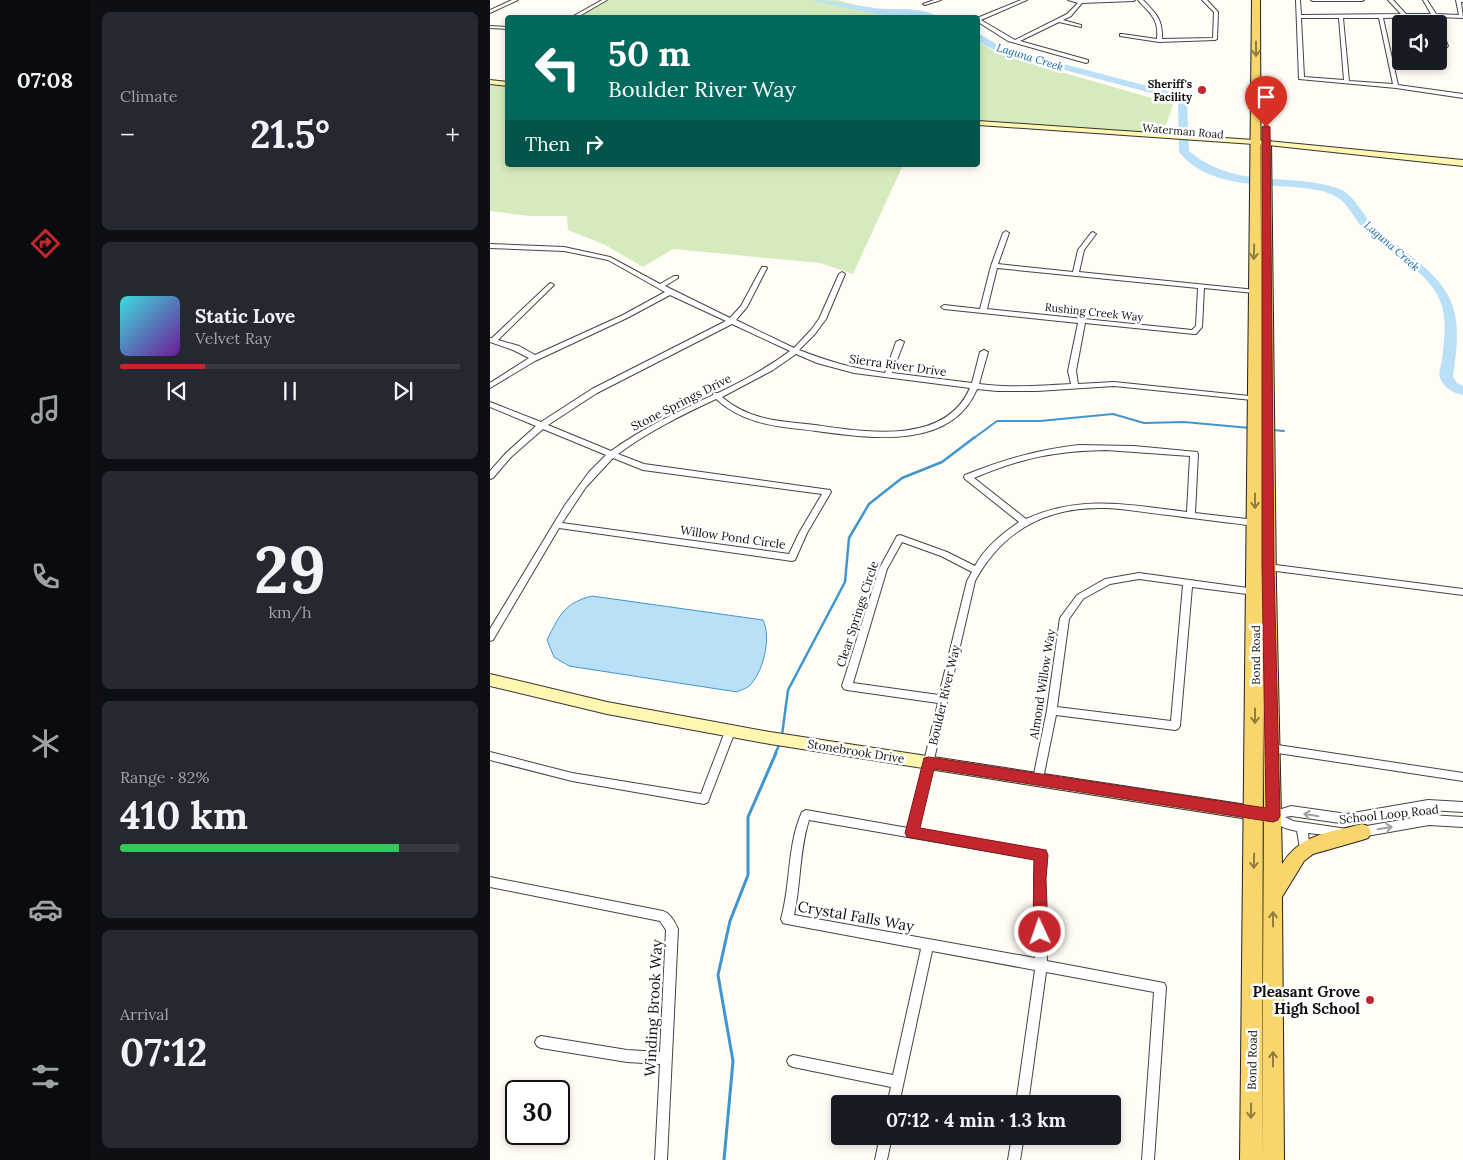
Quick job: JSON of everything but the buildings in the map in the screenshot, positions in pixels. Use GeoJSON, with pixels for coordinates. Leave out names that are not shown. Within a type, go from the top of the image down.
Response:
{"type":"FeatureCollection","features":[{"type":"Feature","properties":{"kind":"main road","name":"Bond Road"},"geometry":{"type":"LineString","coordinates":[[1251,1160],[1264,814],[1262,589],[1268,567],[1261,399],[1254,291],[1261,188],[1266,174],[1262,146],[1256,0]]}},
{"type":"Feature","properties":{"kind":"main road","name":"Bond Road"},"geometry":{"type":"LineString","coordinates":[[1261,399],[1266,342],[1261,188],[1255,172],[1262,146],[1264,0]]}},
{"type":"Feature","properties":{"kind":"main road"},"geometry":{"type":"LineString","coordinates":[[490,82],[505,84]]}},
{"type":"Feature","properties":{"kind":"main road","name":"Waterman Road"},"geometry":{"type":"LineString","coordinates":[[980,122],[1262,146],[1363,158],[1380,157],[1463,163]]}},
{"type":"Feature","properties":{"kind":"main road"},"geometry":{"type":"LineString","coordinates":[[1254,291],[1261,297],[1261,331],[1266,342]]}},
{"type":"Feature","properties":{"kind":"main road","name":"Bond Road"},"geometry":{"type":"LineString","coordinates":[[1262,440],[1256,523],[1262,589],[1271,748],[1264,814],[1273,896],[1273,1160]]}},
{"type":"Feature","properties":{"kind":"main road","name":"Stonebrook Drive"},"geometry":{"type":"LineString","coordinates":[[490,680],[607,708],[731,729],[770,738],[1264,814]]}},
{"type":"Feature","properties":{"kind":"main road"},"geometry":{"type":"LineString","coordinates":[[1273,896],[1287,871],[1305,850],[1362,832]]}},
{"type":"Feature","properties":{"kind":"street"},"geometry":{"type":"LineString","coordinates":[[490,12],[516,0]]}},
{"type":"Feature","properties":{"kind":"street"},"geometry":{"type":"LineString","coordinates":[[578,15],[605,0]]}},
{"type":"Feature","properties":{"kind":"street"},"geometry":{"type":"LineString","coordinates":[[925,4],[939,0]]}},
{"type":"Feature","properties":{"kind":"street"},"geometry":{"type":"LineString","coordinates":[[980,19],[1025,0]]}},
{"type":"Feature","properties":{"kind":"street"},"geometry":{"type":"LineString","coordinates":[[1070,0],[1082,2],[1133,0]]}},
{"type":"Feature","properties":{"kind":"street"},"geometry":{"type":"LineString","coordinates":[[1140,0],[1159,20],[1161,28],[1158,41]]}},
{"type":"Feature","properties":{"kind":"street"},"geometry":{"type":"LineString","coordinates":[[1298,0],[1301,78],[1396,86],[1463,96]]}},
{"type":"Feature","properties":{"kind":"street"},"geometry":{"type":"LineString","coordinates":[[1313,0],[1362,0]]}},
{"type":"Feature","properties":{"kind":"street"},"geometry":{"type":"LineString","coordinates":[[1390,0],[1404,15]]}},
{"type":"Feature","properties":{"kind":"street"},"geometry":{"type":"LineString","coordinates":[[1425,0],[1434,15]]}},
{"type":"Feature","properties":{"kind":"street"},"geometry":{"type":"LineString","coordinates":[[1447,16],[1463,17],[1458,0],[1463,1]]}},
{"type":"Feature","properties":{"kind":"street"},"geometry":{"type":"LineString","coordinates":[[1122,35],[1158,41],[1214,39],[1216,15],[1207,1]]}},
{"type":"Feature","properties":{"kind":"street"},"geometry":{"type":"LineString","coordinates":[[1017,41],[1072,13],[1078,4],[1082,2]]}},
{"type":"Feature","properties":{"kind":"street"},"geometry":{"type":"LineString","coordinates":[[1298,16],[1341,18],[1392,17]]}},
{"type":"Feature","properties":{"kind":"street"},"geometry":{"type":"LineString","coordinates":[[1341,18],[1347,82]]}},
{"type":"Feature","properties":{"kind":"street"},"geometry":{"type":"LineString","coordinates":[[1381,18],[1396,86]]}},
{"type":"Feature","properties":{"kind":"street"},"geometry":{"type":"LineString","coordinates":[[1058,20],[1079,26]]}},
{"type":"Feature","properties":{"kind":"street"},"geometry":{"type":"LineString","coordinates":[[980,21],[1006,38],[1086,61]]}},
{"type":"Feature","properties":{"kind":"street"},"geometry":{"type":"LineString","coordinates":[[490,27],[505,28]]}},
{"type":"Feature","properties":{"kind":"street"},"geometry":{"type":"LineString","coordinates":[[983,311],[994,266],[1006,233]]}},
{"type":"Feature","properties":{"kind":"street"},"geometry":{"type":"LineString","coordinates":[[1076,272],[1081,250],[1093,234]]}},
{"type":"Feature","properties":{"kind":"street","name":"Sierra River Drive"},"geometry":{"type":"LineString","coordinates":[[491,248],[552,248],[594,255],[621,264],[659,287],[795,351],[837,367],[887,376],[1017,390],[1129,385],[1261,399]]}},
{"type":"Feature","properties":{"kind":"street"},"geometry":{"type":"LineString","coordinates":[[994,266],[1076,272],[1254,291]]}},
{"type":"Feature","properties":{"kind":"street"},"geometry":{"type":"LineString","coordinates":[[490,476],[512,451],[542,424],[603,385],[731,321],[744,307],[764,268]]}},
{"type":"Feature","properties":{"kind":"street","name":"Stone Springs Drive"},"geometry":{"type":"LineString","coordinates":[[490,637],[557,525],[589,477],[611,455],[652,427],[773,367],[795,351],[822,320],[842,274]]}},
{"type":"Feature","properties":{"kind":"street"},"geometry":{"type":"LineString","coordinates":[[659,287],[676,277]]}},
{"type":"Feature","properties":{"kind":"street"},"geometry":{"type":"LineString","coordinates":[[534,358],[516,348],[491,340],[551,285]]}},
{"type":"Feature","properties":{"kind":"street","name":"Rushing Creek Way"},"geometry":{"type":"LineString","coordinates":[[944,307],[1194,332],[1199,327],[1201,286]]}},
{"type":"Feature","properties":{"kind":"street"},"geometry":{"type":"LineString","coordinates":[[490,386],[534,358],[643,308],[670,292]]}},
{"type":"Feature","properties":{"kind":"street"},"geometry":{"type":"LineString","coordinates":[[1075,386],[1072,371],[1082,321]]}},
{"type":"Feature","properties":{"kind":"street"},"geometry":{"type":"LineString","coordinates":[[887,376],[900,342]]}},
{"type":"Feature","properties":{"kind":"street"},"geometry":{"type":"LineString","coordinates":[[716,395],[733,410],[764,421],[891,435],[917,431],[949,418],[965,404],[974,386],[984,352]]}},
{"type":"Feature","properties":{"kind":"street"},"geometry":{"type":"LineString","coordinates":[[490,404],[542,424],[611,455]]}},
{"type":"Feature","properties":{"kind":"street"},"geometry":{"type":"LineString","coordinates":[[1025,522],[968,477],[1027,454],[1086,446],[1127,447],[1194,454],[1191,515]]}},
{"type":"Feature","properties":{"kind":"street","name":"Willow Pond Circle"},"geometry":{"type":"LineString","coordinates":[[557,525],[792,558],[803,533],[827,492],[658,470],[611,455]]}},
{"type":"Feature","properties":{"kind":"street","name":"Boulder River Way"},"geometry":{"type":"LineString","coordinates":[[912,833],[968,590],[983,557],[1000,539],[1025,522],[1054,511],[1092,506],[1115,506],[1256,523]]}},
{"type":"Feature","properties":{"kind":"street","name":"Clear Springs Circle"},"geometry":{"type":"LineString","coordinates":[[943,700],[848,686],[883,569],[900,538],[944,554],[976,570]]}},
{"type":"Feature","properties":{"kind":"street"},"geometry":{"type":"LineString","coordinates":[[1268,567],[1463,592]]}},
{"type":"Feature","properties":{"kind":"street","name":"Almond Willow Way"},"geometry":{"type":"LineString","coordinates":[[1038,779],[1052,710],[1065,618],[1080,597],[1108,581],[1139,576],[1188,583],[1262,589]]}},
{"type":"Feature","properties":{"kind":"street"},"geometry":{"type":"LineString","coordinates":[[1052,710],[1175,726],[1188,583]]}},
{"type":"Feature","properties":{"kind":"street"},"geometry":{"type":"LineString","coordinates":[[490,756],[572,776],[704,800],[731,729]]}},
{"type":"Feature","properties":{"kind":"street"},"geometry":{"type":"LineString","coordinates":[[1271,748],[1463,778]]}},
{"type":"Feature","properties":{"kind":"street","name":"School Loop Road"},"geometry":{"type":"LineString","coordinates":[[1264,814],[1292,812],[1347,819],[1428,805],[1463,807]]}},
{"type":"Feature","properties":{"kind":"street","name":"School Loop Road"},"geometry":{"type":"LineString","coordinates":[[1264,814],[1292,826],[1333,832],[1362,832],[1429,820],[1463,822]]}},
{"type":"Feature","properties":{"kind":"street","name":"Crystal Falls Way"},"geometry":{"type":"LineString","coordinates":[[912,833],[806,815],[796,849],[795,885],[787,919],[1160,987],[1148,1160]]}},
{"type":"Feature","properties":{"kind":"street"},"geometry":{"type":"LineString","coordinates":[[1302,827],[1305,850]]}},
{"type":"Feature","properties":{"kind":"street"},"geometry":{"type":"LineString","coordinates":[[912,833],[1041,855],[1039,888],[1041,965],[1023,1095]]}},
{"type":"Feature","properties":{"kind":"street","name":"Winding Brook Way"},"geometry":{"type":"LineString","coordinates":[[490,882],[663,916],[672,929],[664,1058],[661,1160]]}},
{"type":"Feature","properties":{"kind":"street"},"geometry":{"type":"LineString","coordinates":[[895,1095],[928,944]]}},
{"type":"Feature","properties":{"kind":"street"},"geometry":{"type":"LineString","coordinates":[[541,1042],[627,1056],[664,1058]]}},
{"type":"Feature","properties":{"kind":"street"},"geometry":{"type":"LineString","coordinates":[[793,1061],[898,1082]]}},
{"type":"Feature","properties":{"kind":"street"},"geometry":{"type":"LineString","coordinates":[[881,1160],[884,1145]]}},
{"type":"Feature","properties":{"kind":"street"},"geometry":{"type":"LineString","coordinates":[[1014,1160],[1016,1145]]}},
{"type":"Feature","properties":{"kind":"green space"},"geometry":{"type":"Polygon","coordinates":[[[609,0],[838,0],[912,15],[582,15],[609,0]]]}},
{"type":"Feature","properties":{"kind":"green space"},"geometry":{"type":"Polygon","coordinates":[[[980,42],[998,54],[1173,104],[1163,135],[980,124],[980,42]]]}},
{"type":"Feature","properties":{"kind":"green space"},"geometry":{"type":"Polygon","coordinates":[[[490,81],[505,82],[505,167],[902,167],[853,274],[820,263],[673,249],[643,267],[605,245],[568,230],[567,216],[529,216],[490,211],[490,81]]]}},
{"type":"Feature","properties":{"kind":"water"},"geometry":{"type":"Polygon","coordinates":[[[592,596],[763,620],[767,636],[762,665],[748,687],[737,692],[569,666],[554,657],[547,640],[559,617],[569,607],[575,602],[592,596]]]}},
{"type":"Feature","properties":{"kind":"waterway","name":"Laguna Creek"},"geometry":{"type":"LineString","coordinates":[[814,0],[877,11],[915,12],[926,15]]}},
{"type":"Feature","properties":{"kind":"waterway","name":"Laguna Creek"},"geometry":{"type":"LineString","coordinates":[[980,38],[985,43],[1000,50],[1174,96],[1183,101],[1184,152],[1199,165],[1216,173],[1234,179],[1315,188],[1340,193],[1370,229],[1420,269],[1445,298],[1451,326],[1446,377],[1452,386],[1463,391]]}},
{"type":"Feature","properties":{"kind":"waterway"},"geometry":{"type":"LineString","coordinates":[[974,438],[997,421],[1040,421],[1113,414],[1144,423],[1184,422],[1250,428]]}},
{"type":"Feature","properties":{"kind":"waterway"},"geometry":{"type":"LineString","coordinates":[[1273,430],[1284,431]]}},
{"type":"Feature","properties":{"kind":"waterway"},"geometry":{"type":"LineString","coordinates":[[782,735],[788,690],[845,582],[849,538],[869,504],[902,478],[942,462],[975,437]]}},
{"type":"Feature","properties":{"kind":"waterway"},"geometry":{"type":"LineString","coordinates":[[775,754],[780,743]]}},
{"type":"Feature","properties":{"kind":"waterway"},"geometry":{"type":"LineString","coordinates":[[724,1160],[733,1061],[718,975],[730,921],[748,875],[748,817],[776,753]]}},
{"type":"Feature","properties":{"kind":"place","name":"Sheriff's Facility"},"geometry":{"type":"Point","coordinates":[1202,90]}},
{"type":"Feature","properties":{"kind":"place","name":"Pleasant Grove High School"},"geometry":{"type":"Point","coordinates":[1370,1000]}},
{"type":"Feature","properties":{"kind":"route"},"geometry":{"type":"LineString","coordinates":[[1040,932],[1039,879],[1041,855],[912,833],[929,762],[1273,816],[1268,567],[1266,127]]}}]}
